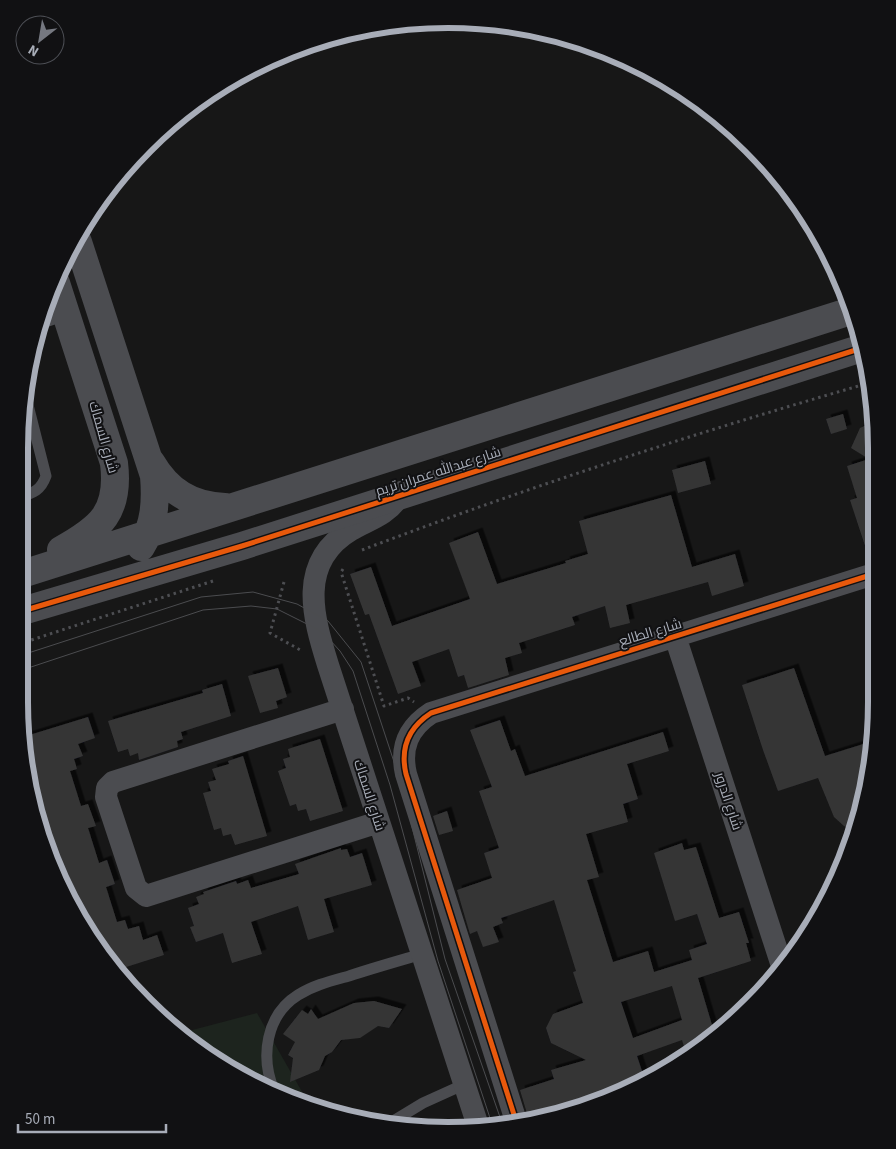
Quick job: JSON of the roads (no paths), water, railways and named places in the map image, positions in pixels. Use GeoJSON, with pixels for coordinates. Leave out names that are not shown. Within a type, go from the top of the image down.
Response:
{"type":"FeatureCollection","features":[{"type":"Feature","properties":{"kind":"street"},"geometry":{"type":"LineString","coordinates":[[28,606],[44,593],[125,563],[139,550],[148,534],[154,515],[156,496],[154,476],[79,246]]}},
{"type":"Feature","properties":{"kind":"street","name":"شارع السماك"},"geometry":{"type":"LineString","coordinates":[[48,566],[54,556],[61,550],[85,538],[98,526],[108,513],[114,497],[116,480],[114,463],[58,291]]}},
{"type":"Feature","properties":{"kind":"street","name":"شارع عبدالله عمران تريم"},"geometry":{"type":"LineString","coordinates":[[28,572],[846,313]]}},
{"type":"Feature","properties":{"kind":"street","name":"شارع عبدالله عمران تريم"},"geometry":{"type":"LineString","coordinates":[[28,610],[251,543],[856,350]]}},
{"type":"Feature","properties":{"kind":"street"},"geometry":{"type":"LineString","coordinates":[[148,458],[159,476],[173,491],[191,501],[211,507],[232,508]]}},
{"type":"Feature","properties":{"kind":"street","name":"شارع السماك"},"geometry":{"type":"LineString","coordinates":[[400,495],[392,506],[382,514],[341,536],[327,552],[317,571],[312,594],[313,611],[342,709],[476,1121]]}},
{"type":"Feature","properties":{"kind":"street","name":"شارع الطالع"},"geometry":{"type":"LineString","coordinates":[[514,1116],[404,763],[404,751],[410,734],[421,720],[430,713],[868,576]]}},
{"type":"Feature","properties":{"kind":"street","name":"شارع الدرور"},"geometry":{"type":"LineString","coordinates":[[675,636],[780,959]]}},
{"type":"Feature","properties":{"kind":"street"},"geometry":{"type":"LineString","coordinates":[[342,709],[113,782],[107,788],[106,797],[136,888],[146,896],[379,822]]}},
{"type":"Feature","properties":{"kind":"lane"},"geometry":{"type":"LineString","coordinates":[[47,321],[66,315]]}},
{"type":"Feature","properties":{"kind":"lane"},"geometry":{"type":"LineString","coordinates":[[28,494],[37,491],[43,484],[46,476],[29,409]]}},
{"type":"Feature","properties":{"kind":"lane"},"geometry":{"type":"LineString","coordinates":[[271,1082],[268,1075],[266,1045],[270,1031],[285,1006],[309,988],[422,954]]}},
{"type":"Feature","properties":{"kind":"lane"},"geometry":{"type":"LineString","coordinates":[[397,1118],[423,1103],[465,1084]]}},
{"type":"Feature","properties":{"kind":"tram line"},"geometry":{"type":"LineString","coordinates":[[28,653],[201,597],[253,592],[297,604],[328,621],[361,662],[401,783],[445,959],[500,1118]]}},
{"type":"Feature","properties":{"kind":"tram line"},"geometry":{"type":"LineString","coordinates":[[28,668],[203,610],[251,606],[277,609],[317,629],[329,639],[340,651],[353,671],[390,785],[438,961],[490,1119]]}}]}
